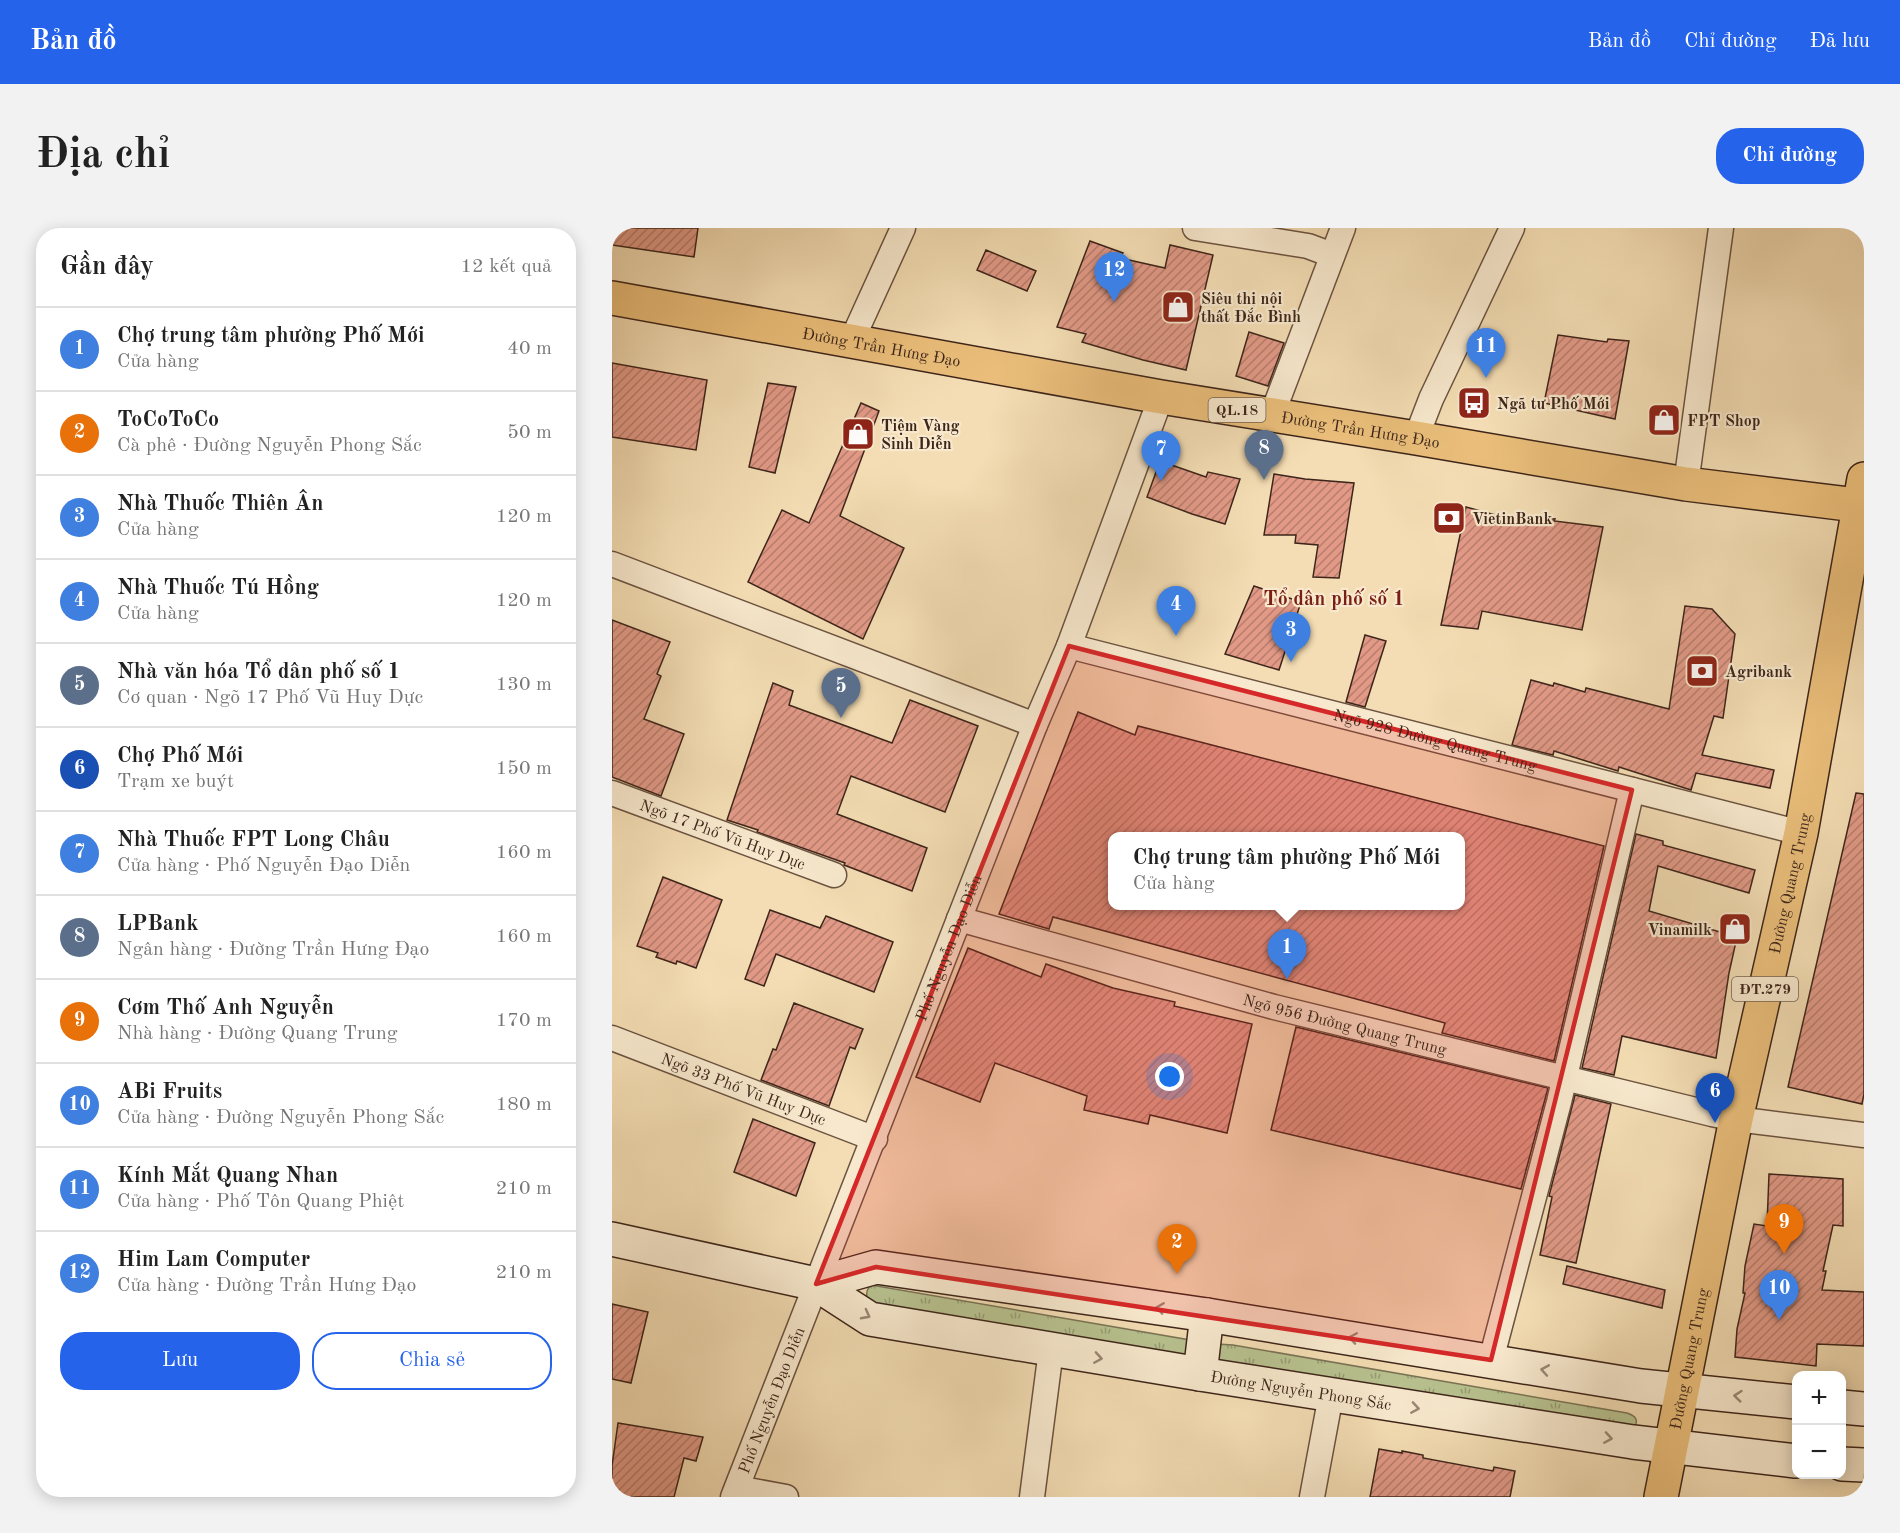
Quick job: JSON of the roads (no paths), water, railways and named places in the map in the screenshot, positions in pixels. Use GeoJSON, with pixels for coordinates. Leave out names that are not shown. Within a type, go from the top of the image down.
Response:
{"type":"FeatureCollection","features":[{"type":"Feature","properties":{"kind":"main road","name":"Đường Trần Hưng Đạo"},"geometry":{"type":"LineString","coordinates":[[612,298],[1161,397],[1686,484],[1863,497]]}},
{"type":"Feature","properties":{"kind":"main road","name":"Đường Quang Trung"},"geometry":{"type":"LineString","coordinates":[[1661,1497],[1736,1119],[1801,832],[1863,497]]}},
{"type":"Feature","properties":{"kind":"main road","name":"Đường Nguyễn Phong Sắc"},"geometry":{"type":"LineString","coordinates":[[612,1239],[816,1284],[870,1319],[1200,1374],[1634,1442],[1792,1460]]}},
{"type":"Feature","properties":{"kind":"main road","name":"Đường Nguyễn Phong Sắc"},"geometry":{"type":"LineString","coordinates":[[816,1284],[876,1267],[1207,1315],[1641,1386],[1792,1401]]}},
{"type":"Feature","properties":{"kind":"main road"},"geometry":{"type":"LineString","coordinates":[[1200,1374],[1207,1315]]}},
{"type":"Feature","properties":{"kind":"main road"},"geometry":{"type":"LineString","coordinates":[[1846,1407],[1864,1409]]}},
{"type":"Feature","properties":{"kind":"main road"},"geometry":{"type":"LineString","coordinates":[[1846,1464],[1864,1465]]}},
{"type":"Feature","properties":{"kind":"street"},"geometry":{"type":"LineString","coordinates":[[852,340],[903,228]]}},
{"type":"Feature","properties":{"kind":"street"},"geometry":{"type":"LineString","coordinates":[[1195,228],[1308,246],[1332,255]]}},
{"type":"Feature","properties":{"kind":"street"},"geometry":{"type":"LineString","coordinates":[[1272,415],[1342,228]]}},
{"type":"Feature","properties":{"kind":"street"},"geometry":{"type":"LineString","coordinates":[[1416,438],[1431,399],[1512,228]]}},
{"type":"Feature","properties":{"kind":"street"},"geometry":{"type":"LineString","coordinates":[[1686,484],[1721,228]]}},
{"type":"Feature","properties":{"kind":"street","name":"Phố Nguyễn Đạo Diễn"},"geometry":{"type":"LineString","coordinates":[[735,1492],[1035,725],[1069,646],[1161,397]]}},
{"type":"Feature","properties":{"kind":"street"},"geometry":{"type":"LineString","coordinates":[[612,564],[1035,725]]}},
{"type":"Feature","properties":{"kind":"street","name":"Ngõ 928 Đường Quang Trung"},"geometry":{"type":"LineString","coordinates":[[1069,646],[1801,832]]}},
{"type":"Feature","properties":{"kind":"street"},"geometry":{"type":"LineString","coordinates":[[1491,1360],[1564,1078],[1632,790]]}},
{"type":"Feature","properties":{"kind":"street","name":"Ngõ 17 Phố Vũ Huy Dực"},"geometry":{"type":"LineString","coordinates":[[612,793],[834,874]]}},
{"type":"Feature","properties":{"kind":"street","name":"Ngõ 956 Đường Quang Trung"},"geometry":{"type":"LineString","coordinates":[[959,919],[1274,1007],[1564,1078],[1736,1119],[1864,1135]]}},
{"type":"Feature","properties":{"kind":"street","name":"Ngõ 33 Phố Vũ Huy Dực"},"geometry":{"type":"LineString","coordinates":[[612,1038],[874,1139]]}},
{"type":"Feature","properties":{"kind":"street"},"geometry":{"type":"LineString","coordinates":[[1032,1497],[1051,1350]]}},
{"type":"Feature","properties":{"kind":"street"},"geometry":{"type":"LineString","coordinates":[[1312,1497],[1331,1395]]}},
{"type":"Feature","properties":{"kind":"street"},"geometry":{"type":"LineString","coordinates":[[735,1492],[786,1497]]}},
{"type":"Feature","properties":{"kind":"place","name":"Him Lam Computer"},"geometry":{"type":"Point","coordinates":[1114,302]}},
{"type":"Feature","properties":{"kind":"place","name":"Siêu thị nội thất Đắc Bình"},"geometry":{"type":"Point","coordinates":[1178,307]}},
{"type":"Feature","properties":{"kind":"place","name":"Kính Mắt Quang Nhan"},"geometry":{"type":"Point","coordinates":[1486,378]}},
{"type":"Feature","properties":{"kind":"place","name":"Ngã tư Phố Mới"},"geometry":{"type":"Point","coordinates":[1474,403]}},
{"type":"Feature","properties":{"kind":"place","name":"FPT Shop"},"geometry":{"type":"Point","coordinates":[1664,420]}},
{"type":"Feature","properties":{"kind":"place","name":"Tiệm Vàng Sinh Diễn"},"geometry":{"type":"Point","coordinates":[858,434]}},
{"type":"Feature","properties":{"kind":"place","name":"LPBank"},"geometry":{"type":"Point","coordinates":[1264,480]}},
{"type":"Feature","properties":{"kind":"place","name":"Nhà Thuốc FPT Long Châu"},"geometry":{"type":"Point","coordinates":[1161,481]}},
{"type":"Feature","properties":{"kind":"place","name":"VietinBank"},"geometry":{"type":"Point","coordinates":[1449,518]}},
{"type":"Feature","properties":{"kind":"place","name":"Nhà Thuốc Tú Hồng"},"geometry":{"type":"Point","coordinates":[1176,636]}},
{"type":"Feature","properties":{"kind":"place","name":"Nhà Thuốc Thiên Ân"},"geometry":{"type":"Point","coordinates":[1291,662]}},
{"type":"Feature","properties":{"kind":"place","name":"Agribank"},"geometry":{"type":"Point","coordinates":[1702,671]}},
{"type":"Feature","properties":{"kind":"place","name":"Nhà văn hóa Tổ dân phố số 1"},"geometry":{"type":"Point","coordinates":[841,718]}},
{"type":"Feature","properties":{"kind":"place","name":"Vinamilk"},"geometry":{"type":"Point","coordinates":[1735,929]}},
{"type":"Feature","properties":{"kind":"place","name":"Chợ trung tâm phường Phố Mới"},"geometry":{"type":"Point","coordinates":[1287,979]}},
{"type":"Feature","properties":{"kind":"place","name":"Chợ Phố Mới"},"geometry":{"type":"Point","coordinates":[1715,1123]}},
{"type":"Feature","properties":{"kind":"place","name":"Cơm Thố Anh Nguyễn"},"geometry":{"type":"Point","coordinates":[1784,1254]}},
{"type":"Feature","properties":{"kind":"place","name":"ToCoToCo"},"geometry":{"type":"Point","coordinates":[1177,1274]}},
{"type":"Feature","properties":{"kind":"place","name":"ABi Fruits"},"geometry":{"type":"Point","coordinates":[1779,1320]}},
{"type":"Feature","properties":{"kind":"district","name":"Tổ dân phố số 1"},"geometry":{"type":"Point","coordinates":[1334,598]}}]}
